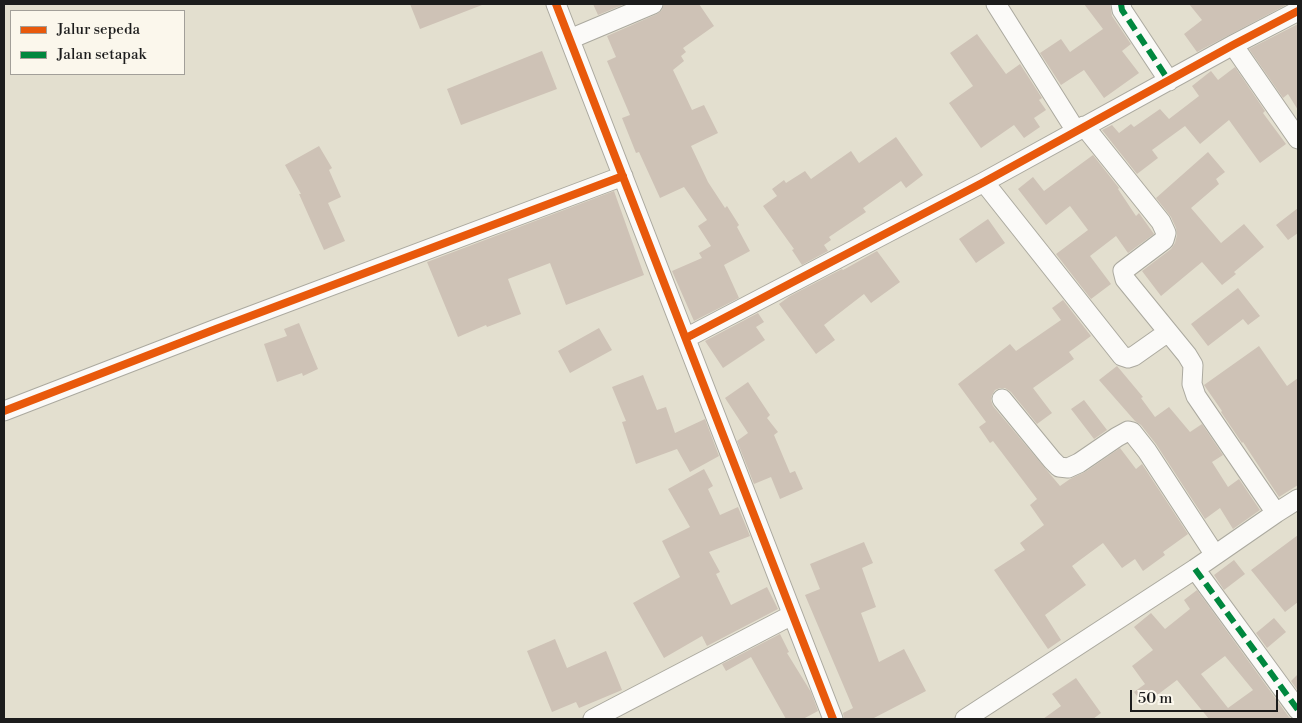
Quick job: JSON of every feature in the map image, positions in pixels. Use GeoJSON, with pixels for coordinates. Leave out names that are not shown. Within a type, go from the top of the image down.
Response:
{"type":"FeatureCollection","features":[{"type":"Feature","properties":{"kind":"street"},"geometry":{"type":"LineString","coordinates":[[556,4],[833,719]]}},
{"type":"Feature","properties":{"kind":"street"},"geometry":{"type":"LineString","coordinates":[[570,39],[653,4]]}},
{"type":"Feature","properties":{"kind":"street"},"geometry":{"type":"LineString","coordinates":[[996,4],[1080,128],[1162,222],[1166,233],[1164,240],[1123,271],[1125,279],[1193,365],[1192,384],[1196,396],[1276,512]]}},
{"type":"Feature","properties":{"kind":"street"},"geometry":{"type":"LineString","coordinates":[[1121,4],[1122,10],[1169,81]]}},
{"type":"Feature","properties":{"kind":"street"},"geometry":{"type":"LineString","coordinates":[[686,338],[984,182],[1080,128],[1298,11]]}},
{"type":"Feature","properties":{"kind":"street"},"geometry":{"type":"LineString","coordinates":[[1233,45],[1298,139]]}},
{"type":"Feature","properties":{"kind":"street"},"geometry":{"type":"LineString","coordinates":[[4,411],[623,176]]}},
{"type":"Feature","properties":{"kind":"street"},"geometry":{"type":"LineString","coordinates":[[984,182],[1122,356],[1128,358],[1134,356],[1168,332]]}},
{"type":"Feature","properties":{"kind":"street"},"geometry":{"type":"LineString","coordinates":[[1002,399],[1059,466],[1068,468],[1079,463],[1117,436],[1128,431],[1132,432],[1148,451],[1215,555]]}},
{"type":"Feature","properties":{"kind":"street"},"geometry":{"type":"LineString","coordinates":[[966,719],[1298,499]]}},
{"type":"Feature","properties":{"kind":"street"},"geometry":{"type":"LineString","coordinates":[[1195,569],[1298,710]]}},
{"type":"Feature","properties":{"kind":"street"},"geometry":{"type":"LineString","coordinates":[[593,719],[792,615]]}},
{"type":"Feature","properties":{"kind":"building"},"geometry":{"type":"Polygon","coordinates":[[[410,4],[481,4],[482,5],[420,29],[410,4]]]}},
{"type":"Feature","properties":{"kind":"building"},"geometry":{"type":"Polygon","coordinates":[[[593,4],[625,4],[598,15],[593,4]]]}},
{"type":"Feature","properties":{"kind":"building"},"geometry":{"type":"Polygon","coordinates":[[[664,4],[699,4],[714,26],[683,48],[686,52],[681,56],[684,61],[673,70],[692,110],[704,105],[718,133],[691,146],[708,182],[739,225],[737,227],[750,251],[724,265],[739,298],[694,321],[672,271],[702,258],[699,253],[711,246],[698,226],[707,220],[684,187],[660,198],[639,152],[636,153],[622,118],[630,115],[607,61],[616,57],[607,36],[657,14],[662,10],[664,4]]]}},
{"type":"Feature","properties":{"kind":"building"},"geometry":{"type":"Polygon","coordinates":[[[1084,4],[1110,4],[1112,16],[1131,44],[1122,51],[1139,73],[1104,98],[1084,70],[1061,85],[1040,53],[1061,39],[1070,52],[1103,29],[1084,4]]]}},
{"type":"Feature","properties":{"kind":"building"},"geometry":{"type":"Polygon","coordinates":[[[1189,4],[1288,4],[1197,52],[1184,34],[1202,20],[1189,4]]]}},
{"type":"Feature","properties":{"kind":"building"},"geometry":{"type":"Polygon","coordinates":[[[1298,24],[1298,110],[1288,94],[1283,98],[1249,49],[1298,24]]]}},
{"type":"Feature","properties":{"kind":"building"},"geometry":{"type":"Polygon","coordinates":[[[977,34],[1006,74],[1020,64],[1042,98],[1039,100],[1046,110],[1034,118],[1040,127],[1024,138],[1014,125],[981,148],[949,103],[973,86],[950,53],[977,34]]]}},
{"type":"Feature","properties":{"kind":"building"},"geometry":{"type":"Polygon","coordinates":[[[542,51],[557,89],[461,125],[447,89],[542,51]]]}},
{"type":"Feature","properties":{"kind":"building"},"geometry":{"type":"Polygon","coordinates":[[[1235,67],[1265,111],[1263,113],[1286,144],[1260,163],[1229,120],[1200,144],[1185,126],[1152,150],[1158,158],[1137,174],[1102,130],[1112,125],[1119,133],[1131,124],[1134,127],[1160,109],[1169,119],[1199,96],[1192,86],[1211,71],[1218,80],[1235,67]]]}},
{"type":"Feature","properties":{"kind":"building"},"geometry":{"type":"Polygon","coordinates":[[[896,137],[923,175],[906,188],[901,181],[863,208],[866,212],[829,237],[831,240],[824,245],[828,251],[802,265],[792,250],[794,249],[763,206],[777,196],[772,189],[784,180],[786,183],[805,171],[811,179],[851,151],[859,163],[896,137]]]}},
{"type":"Feature","properties":{"kind":"building"},"geometry":{"type":"Polygon","coordinates":[[[319,146],[332,168],[329,170],[341,197],[328,203],[345,241],[324,250],[299,194],[301,194],[285,165],[319,146]]]}},
{"type":"Feature","properties":{"kind":"building"},"geometry":{"type":"Polygon","coordinates":[[[1208,152],[1225,172],[1216,179],[1219,184],[1191,208],[1221,243],[1244,224],[1264,247],[1234,272],[1236,274],[1222,285],[1202,262],[1161,296],[1142,271],[1171,249],[1177,235],[1171,217],[1156,198],[1208,152]]]}},
{"type":"Feature","properties":{"kind":"building"},"geometry":{"type":"Polygon","coordinates":[[[1093,155],[1119,188],[1136,216],[1139,213],[1154,234],[1128,253],[1116,236],[1090,256],[1111,284],[1091,299],[1056,254],[1088,230],[1070,206],[1046,225],[1018,189],[1033,177],[1044,191],[1093,155]]]}},
{"type":"Feature","properties":{"kind":"building"},"geometry":{"type":"Polygon","coordinates":[[[614,191],[644,275],[566,305],[550,263],[508,279],[521,314],[487,327],[486,325],[458,337],[427,262],[614,191]]]}},
{"type":"Feature","properties":{"kind":"building"},"geometry":{"type":"Polygon","coordinates":[[[1298,208],[1298,233],[1288,240],[1276,225],[1298,208]]]}},
{"type":"Feature","properties":{"kind":"building"},"geometry":{"type":"Polygon","coordinates":[[[988,219],[1005,243],[976,263],[959,239],[988,219]]]}},
{"type":"Feature","properties":{"kind":"building"},"geometry":{"type":"Polygon","coordinates":[[[877,251],[900,282],[871,303],[864,294],[824,325],[835,340],[816,354],[779,304],[790,296],[877,251]]]}},
{"type":"Feature","properties":{"kind":"building"},"geometry":{"type":"Polygon","coordinates":[[[1238,288],[1260,316],[1248,325],[1243,319],[1208,346],[1191,324],[1238,288]]]}},
{"type":"Feature","properties":{"kind":"building"},"geometry":{"type":"Polygon","coordinates":[[[1063,300],[1091,336],[1069,352],[1074,359],[1033,388],[1052,413],[1037,424],[1011,392],[1005,388],[995,390],[991,400],[993,406],[1060,486],[1085,472],[1120,448],[1136,469],[1142,464],[1188,534],[1163,552],[1165,555],[1143,571],[1135,559],[1122,568],[1103,543],[1072,566],[1086,585],[1045,615],[1061,640],[1048,649],[994,570],[1025,550],[1020,543],[1044,525],[1030,505],[1037,499],[993,441],[990,443],[979,427],[986,422],[958,384],[1010,344],[1016,351],[1061,320],[1052,308],[1063,300]]]}},
{"type":"Feature","properties":{"kind":"building"},"geometry":{"type":"Polygon","coordinates":[[[758,313],[764,322],[756,327],[765,340],[723,368],[705,341],[758,313]]]}},
{"type":"Feature","properties":{"kind":"building"},"geometry":{"type":"Polygon","coordinates":[[[299,323],[318,369],[303,376],[302,373],[277,382],[264,344],[287,336],[284,329],[299,323]]]}},
{"type":"Feature","properties":{"kind":"building"},"geometry":{"type":"Polygon","coordinates":[[[599,328],[612,350],[570,373],[558,351],[599,328]]]}},
{"type":"Feature","properties":{"kind":"building"},"geometry":{"type":"Polygon","coordinates":[[[1259,346],[1287,386],[1298,378],[1298,485],[1279,497],[1204,385],[1259,346]]]}},
{"type":"Feature","properties":{"kind":"building"},"geometry":{"type":"Polygon","coordinates":[[[1117,366],[1143,397],[1141,398],[1155,417],[1169,407],[1190,432],[1202,424],[1223,455],[1212,462],[1228,487],[1239,479],[1260,510],[1233,529],[1220,508],[1205,519],[1156,444],[1099,380],[1117,366]]]}},
{"type":"Feature","properties":{"kind":"building"},"geometry":{"type":"Polygon","coordinates":[[[643,375],[657,410],[666,407],[675,433],[705,419],[719,456],[690,472],[677,449],[636,464],[622,422],[626,421],[612,387],[643,375]]]}},
{"type":"Feature","properties":{"kind":"building"},"geometry":{"type":"Polygon","coordinates":[[[748,382],[770,415],[767,418],[778,432],[774,435],[790,473],[795,471],[803,489],[780,499],[771,477],[754,484],[737,441],[748,433],[725,398],[748,382]]]}},
{"type":"Feature","properties":{"kind":"building"},"geometry":{"type":"Polygon","coordinates":[[[1084,400],[1107,430],[1094,439],[1071,409],[1084,400]]]}},
{"type":"Feature","properties":{"kind":"building"},"geometry":{"type":"Polygon","coordinates":[[[704,469],[713,486],[708,489],[720,515],[738,507],[750,536],[709,552],[720,572],[716,574],[731,605],[767,587],[778,609],[707,646],[702,636],[664,658],[633,603],[680,577],[662,541],[690,527],[668,489],[704,469]]]}},
{"type":"Feature","properties":{"kind":"building"},"geometry":{"type":"Polygon","coordinates":[[[1298,535],[1298,602],[1285,612],[1251,570],[1298,535]]]}},
{"type":"Feature","properties":{"kind":"building"},"geometry":{"type":"Polygon","coordinates":[[[864,542],[873,563],[862,568],[876,607],[861,613],[879,662],[904,649],[926,691],[872,719],[844,719],[843,713],[853,708],[805,595],[820,589],[810,564],[864,542]]]}},
{"type":"Feature","properties":{"kind":"building"},"geometry":{"type":"Polygon","coordinates":[[[1234,560],[1245,574],[1224,590],[1214,575],[1234,560]]]}},
{"type":"Feature","properties":{"kind":"building"},"geometry":{"type":"Polygon","coordinates":[[[1197,590],[1292,719],[1209,719],[1177,680],[1144,705],[1134,692],[1145,684],[1132,666],[1153,650],[1134,627],[1151,613],[1165,629],[1190,609],[1184,600],[1197,590]],[[1225,656],[1201,674],[1228,708],[1253,690],[1225,656]]]}},
{"type":"Feature","properties":{"kind":"building"},"geometry":{"type":"Polygon","coordinates":[[[1274,618],[1286,632],[1267,648],[1256,633],[1274,618]]]}},
{"type":"Feature","properties":{"kind":"building"},"geometry":{"type":"Polygon","coordinates":[[[780,634],[789,652],[787,653],[811,692],[818,711],[803,719],[786,719],[751,657],[726,671],[722,664],[780,634]]]}},
{"type":"Feature","properties":{"kind":"building"},"geometry":{"type":"Polygon","coordinates":[[[555,639],[567,668],[606,651],[622,690],[579,708],[576,702],[552,712],[527,651],[555,639]]]}},
{"type":"Feature","properties":{"kind":"building"},"geometry":{"type":"Polygon","coordinates":[[[1298,674],[1298,691],[1291,681],[1298,674]]]}},
{"type":"Feature","properties":{"kind":"building"},"geometry":{"type":"Polygon","coordinates":[[[1076,678],[1101,713],[1093,719],[1043,719],[1061,706],[1052,694],[1076,678]]]}},
{"type":"Feature","properties":{"kind":"marked path"},"geometry":{"type":"LineString","coordinates":[[1121,4],[1122,10],[1169,81]]}},
{"type":"Feature","properties":{"kind":"marked path"},"geometry":{"type":"LineString","coordinates":[[1195,569],[1298,710]]}},
{"type":"Feature","properties":{"kind":"cycle path"},"geometry":{"type":"LineString","coordinates":[[556,4],[833,719]]}},
{"type":"Feature","properties":{"kind":"cycle path"},"geometry":{"type":"LineString","coordinates":[[686,338],[984,182],[1298,11]]}},
{"type":"Feature","properties":{"kind":"cycle path"},"geometry":{"type":"LineString","coordinates":[[4,411],[623,176]]}}]}
